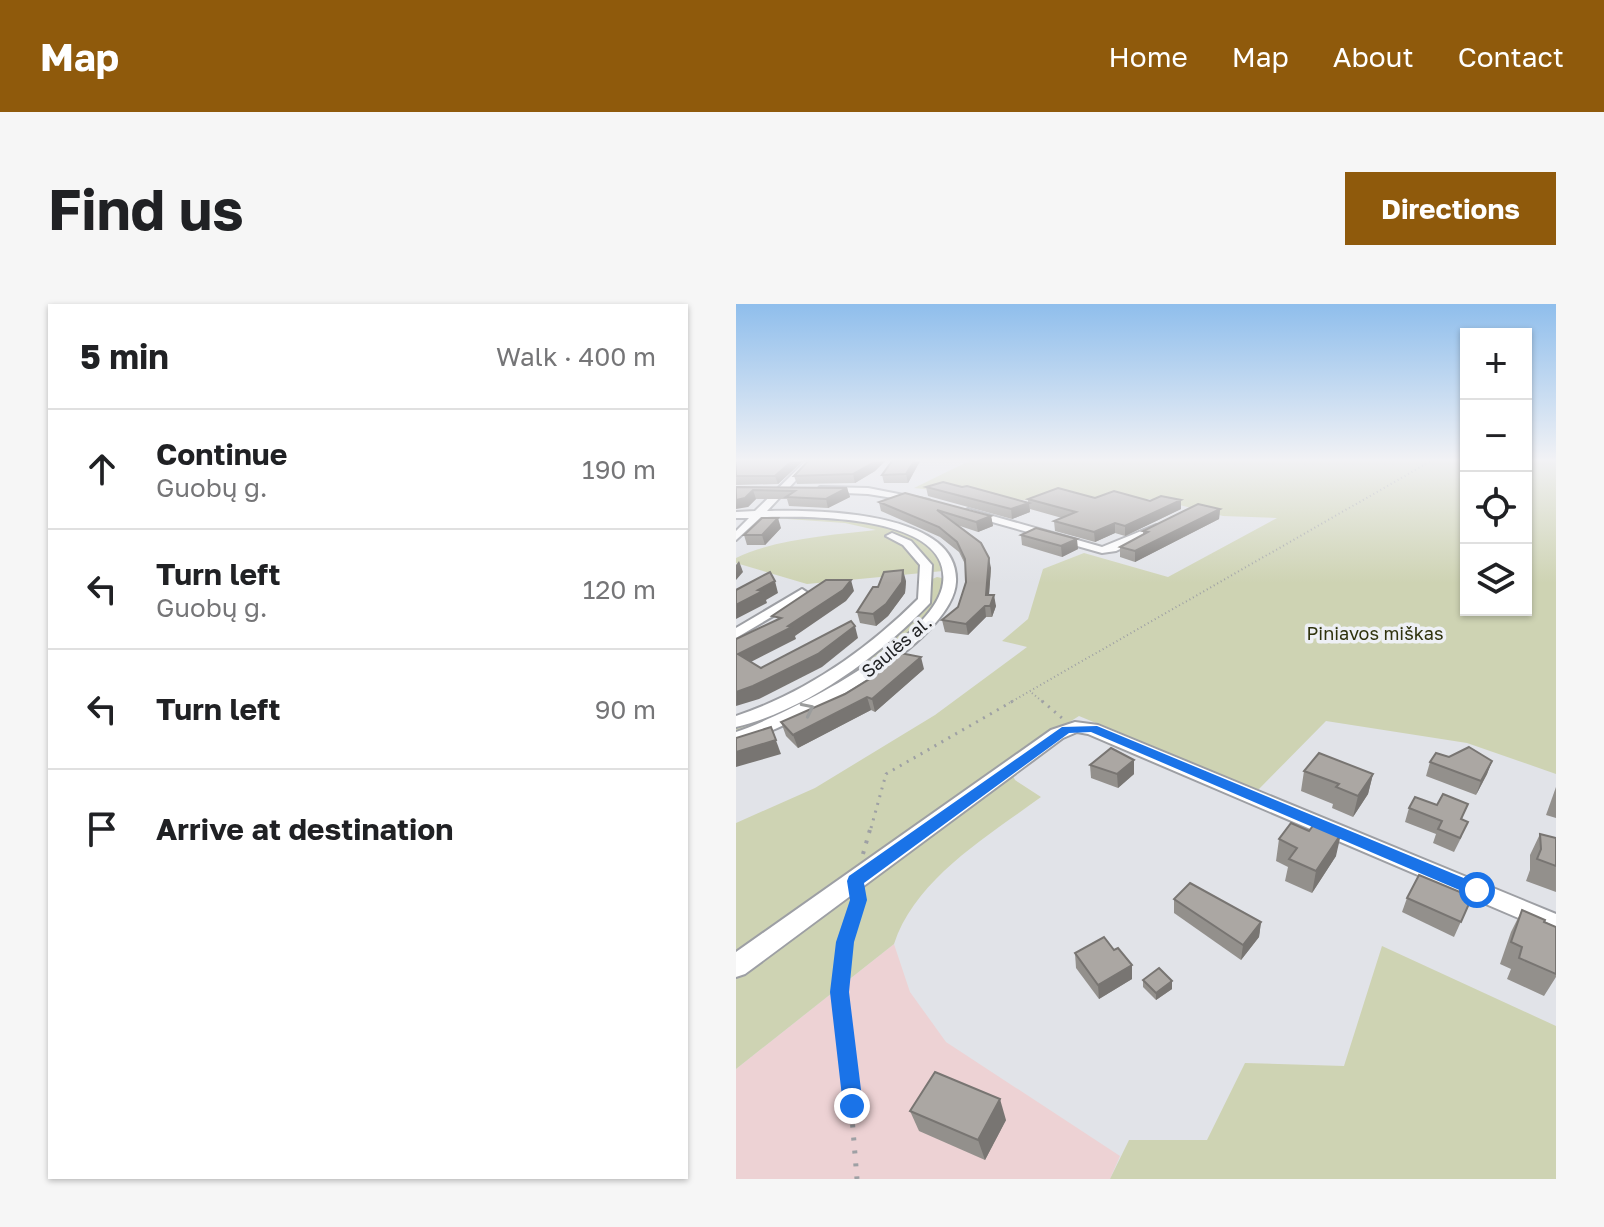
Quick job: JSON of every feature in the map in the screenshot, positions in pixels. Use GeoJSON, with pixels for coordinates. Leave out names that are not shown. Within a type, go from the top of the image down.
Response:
{"type":"FeatureCollection","features":[{"type":"Feature","properties":{"kind":"street"},"geometry":{"type":"LineString","coordinates":[[736,537],[771,502]]}},
{"type":"Feature","properties":{"kind":"street"},"geometry":{"type":"LineString","coordinates":[[957,508],[1094,549],[1112,549],[1177,518]]}},
{"type":"Feature","properties":{"kind":"street"},"geometry":{"type":"LineString","coordinates":[[736,515],[757,517],[845,524],[877,530],[907,543],[926,565],[927,576],[950,574],[941,555],[925,539],[903,529],[847,517],[757,517]]}},
{"type":"Feature","properties":{"kind":"street","name":"Saulės al."},"geometry":{"type":"LineString","coordinates":[[736,738],[798,714],[867,675],[939,612],[947,596],[950,574]]}},
{"type":"Feature","properties":{"kind":"street","name":"Saulės al."},"geometry":{"type":"LineString","coordinates":[[736,722],[784,705],[819,687],[849,666],[925,600],[927,576]]}},
{"type":"Feature","properties":{"kind":"street"},"geometry":{"type":"LineString","coordinates":[[736,634],[802,593]]}},
{"type":"Feature","properties":{"kind":"street"},"geometry":{"type":"LineString","coordinates":[[736,966],[1057,734],[1075,727],[1092,729],[1556,924]]}},
{"type":"Feature","properties":{"kind":"path"},"geometry":{"type":"LineString","coordinates":[[857,1179],[840,992],[845,942],[858,900],[855,881],[886,774],[1032,693],[1357,502]]}},
{"type":"Feature","properties":{"kind":"path"},"geometry":{"type":"LineString","coordinates":[[1032,693],[1075,727]]}},
{"type":"Feature","properties":{"kind":"shaded area"},"geometry":{"type":"Polygon","coordinates":[[[894,944],[910,992],[946,1042],[1120,1156],[1110,1179],[736,1179],[736,1069],[894,944]]]}},
{"type":"Feature","properties":{"kind":"green space","name":"Piniavos miškas"},"geometry":{"type":"Polygon","coordinates":[[[1167,502],[1460,502],[1460,616],[1532,616],[1532,502],[1556,502],[1556,774],[1467,743],[1326,721],[1258,790],[1079,716],[1006,762],[1015,780],[1041,797],[936,879],[918,899],[894,944],[736,1069],[736,823],[815,788],[935,715],[1027,647],[1002,641],[1028,619],[1043,569],[1084,553],[1168,577],[1277,518],[1223,516],[1167,502]]]}},
{"type":"Feature","properties":{"kind":"green space"},"geometry":{"type":"Polygon","coordinates":[[[758,517],[840,518],[892,527],[914,537],[932,551],[943,571],[807,584],[736,563],[736,558],[768,546],[876,530],[845,523],[758,517]]]}},
{"type":"Feature","properties":{"kind":"green space"},"geometry":{"type":"Polygon","coordinates":[[[937,577],[946,579],[936,612],[864,673],[736,736],[736,724],[787,705],[921,609],[930,580],[937,577]]]}},
{"type":"Feature","properties":{"kind":"green space"},"geometry":{"type":"Polygon","coordinates":[[[1382,946],[1556,1026],[1556,1179],[1110,1179],[1129,1140],[1207,1140],[1245,1063],[1344,1066],[1382,946]]]}},
{"type":"Feature","properties":{"kind":"building"},"geometry":{"type":"Polygon","coordinates":[[[879,502],[938,502],[991,516],[976,522],[937,510],[981,543],[989,558],[986,595],[994,595],[990,606],[985,606],[966,624],[942,620],[958,607],[966,582],[965,559],[957,542],[939,527],[879,502]]]}},
{"type":"Feature","properties":{"kind":"building"},"geometry":{"type":"Polygon","coordinates":[[[983,502],[1029,503],[1011,509],[983,502]]]}},
{"type":"Feature","properties":{"kind":"building"},"geometry":{"type":"Polygon","coordinates":[[[1038,502],[1177,502],[1125,526],[1115,523],[1094,532],[1054,521],[1076,512],[1038,502]]]}},
{"type":"Feature","properties":{"kind":"building"},"geometry":{"type":"Polygon","coordinates":[[[1198,504],[1220,509],[1135,551],[1120,547],[1148,532],[1143,531],[1198,504]]]}},
{"type":"Feature","properties":{"kind":"building"},"geometry":{"type":"Polygon","coordinates":[[[762,518],[778,518],[762,535],[744,535],[762,518]]]}},
{"type":"Feature","properties":{"kind":"building"},"geometry":{"type":"Polygon","coordinates":[[[1036,528],[1077,539],[1061,546],[1021,535],[1036,528]]]}},
{"type":"Feature","properties":{"kind":"building"},"geometry":{"type":"Polygon","coordinates":[[[903,570],[902,582],[886,604],[873,614],[857,612],[873,587],[878,587],[884,572],[903,570]]]}},
{"type":"Feature","properties":{"kind":"building"},"geometry":{"type":"Polygon","coordinates":[[[770,572],[775,581],[736,605],[736,590],[770,572]]]}},
{"type":"Feature","properties":{"kind":"building"},"geometry":{"type":"Polygon","coordinates":[[[826,580],[851,580],[843,590],[788,626],[792,627],[738,654],[761,668],[851,621],[855,626],[818,654],[736,692],[736,639],[781,618],[772,616],[826,580]]]}},
{"type":"Feature","properties":{"kind":"building"},"geometry":{"type":"Polygon","coordinates":[[[900,653],[921,657],[872,699],[867,697],[793,735],[781,722],[845,694],[876,675],[900,653]]]}},
{"type":"Feature","properties":{"kind":"building"},"geometry":{"type":"Polygon","coordinates":[[[771,727],[776,740],[736,752],[736,738],[771,727]]]}},
{"type":"Feature","properties":{"kind":"building"},"geometry":{"type":"Polygon","coordinates":[[[1469,747],[1492,761],[1481,781],[1430,762],[1436,753],[1449,757],[1469,747]]]}},
{"type":"Feature","properties":{"kind":"building"},"geometry":{"type":"Polygon","coordinates":[[[1111,748],[1134,760],[1117,774],[1090,765],[1111,748]]]}},
{"type":"Feature","properties":{"kind":"building"},"geometry":{"type":"Polygon","coordinates":[[[1319,753],[1373,774],[1358,796],[1336,787],[1339,784],[1304,771],[1319,753]]]}},
{"type":"Feature","properties":{"kind":"building"},"geometry":{"type":"Polygon","coordinates":[[[1443,794],[1468,804],[1461,819],[1468,822],[1460,838],[1438,829],[1442,821],[1409,808],[1415,797],[1437,805],[1443,794]]]}},
{"type":"Feature","properties":{"kind":"building"},"geometry":{"type":"Polygon","coordinates":[[[1291,823],[1309,831],[1315,823],[1341,834],[1316,871],[1289,859],[1297,848],[1279,839],[1291,823]]]}},
{"type":"Feature","properties":{"kind":"building"},"geometry":{"type":"Polygon","coordinates":[[[1540,834],[1556,838],[1556,866],[1537,859],[1541,849],[1540,834]]]}},
{"type":"Feature","properties":{"kind":"building"},"geometry":{"type":"Polygon","coordinates":[[[1419,875],[1472,897],[1461,922],[1407,898],[1419,875]]]}},
{"type":"Feature","properties":{"kind":"building"},"geometry":{"type":"Polygon","coordinates":[[[1190,883],[1261,922],[1243,945],[1174,899],[1190,883]]]}},
{"type":"Feature","properties":{"kind":"building"},"geometry":{"type":"Polygon","coordinates":[[[1522,910],[1556,927],[1556,974],[1519,958],[1522,947],[1511,942],[1522,910]]]}},
{"type":"Feature","properties":{"kind":"building"},"geometry":{"type":"Polygon","coordinates":[[[1104,937],[1132,965],[1098,985],[1075,953],[1104,937]]]}},
{"type":"Feature","properties":{"kind":"building"},"geometry":{"type":"Polygon","coordinates":[[[1159,968],[1172,981],[1156,993],[1143,980],[1159,968]]]}},
{"type":"Feature","properties":{"kind":"building"},"geometry":{"type":"Polygon","coordinates":[[[935,1072],[1000,1099],[978,1140],[910,1111],[935,1072]]]}},
{"type":"Feature","properties":{"kind":"route"},"geometry":{"type":"LineString","coordinates":[[852,1106],[840,992],[845,942],[858,900],[855,881],[1066,729],[1084,726],[1092,729],[1477,890]]}}]}
